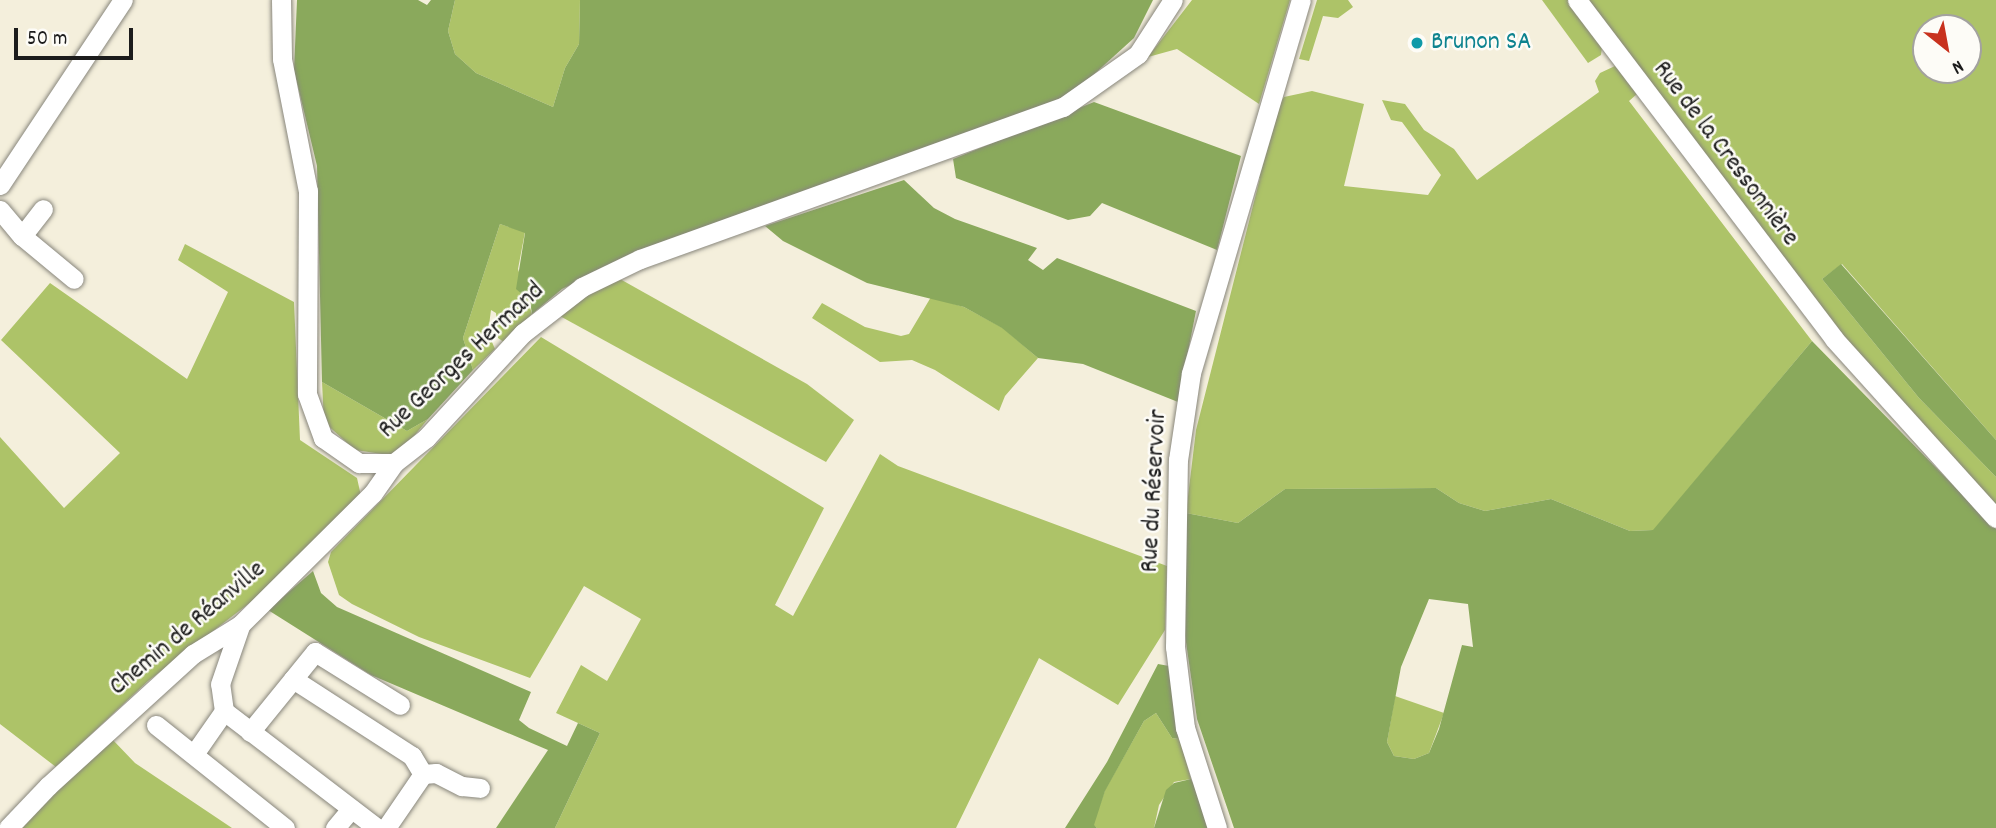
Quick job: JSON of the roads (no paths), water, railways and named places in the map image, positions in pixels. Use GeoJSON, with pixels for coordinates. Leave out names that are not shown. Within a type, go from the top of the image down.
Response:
{"type":"FeatureCollection","features":[{"type":"Feature","properties":{"kind":"street"},"geometry":{"type":"LineString","coordinates":[[0,185],[123,0]]}},
{"type":"Feature","properties":{"kind":"street","name":"Rue Georges Hermand"},"geometry":{"type":"LineString","coordinates":[[281,0],[282,59],[308,191],[307,394],[323,438],[359,463],[394,463],[426,438],[523,333],[582,287],[640,259],[1063,107],[1138,54],[1173,0]]}},
{"type":"Feature","properties":{"kind":"street","name":"Rue du Réservoir"},"geometry":{"type":"LineString","coordinates":[[1217,828],[1185,728],[1175,647],[1178,460],[1191,373],[1301,0]]}},
{"type":"Feature","properties":{"kind":"street","name":"Rue de la Cressonnière"},"geometry":{"type":"LineString","coordinates":[[1577,0],[1834,340],[1996,517]]}},
{"type":"Feature","properties":{"kind":"street"},"geometry":{"type":"LineString","coordinates":[[22,236],[43,209]]}},
{"type":"Feature","properties":{"kind":"street"},"geometry":{"type":"LineString","coordinates":[[0,210],[22,236],[74,279]]}},
{"type":"Feature","properties":{"kind":"street","name":"Chemin de Réanville"},"geometry":{"type":"LineString","coordinates":[[8,828],[48,786],[193,654],[240,625],[373,493],[394,463]]}},
{"type":"Feature","properties":{"kind":"street"},"geometry":{"type":"LineString","coordinates":[[240,625],[220,684],[224,711],[377,828]]}},
{"type":"Feature","properties":{"kind":"street"},"geometry":{"type":"LineString","coordinates":[[250,732],[315,652],[400,705]]}},
{"type":"Feature","properties":{"kind":"street"},"geometry":{"type":"LineString","coordinates":[[293,679],[412,756],[423,774]]}},
{"type":"Feature","properties":{"kind":"street"},"geometry":{"type":"LineString","coordinates":[[194,754],[224,711]]}},
{"type":"Feature","properties":{"kind":"street"},"geometry":{"type":"LineString","coordinates":[[156,725],[285,828]]}},
{"type":"Feature","properties":{"kind":"street"},"geometry":{"type":"LineString","coordinates":[[423,774],[436,773],[462,786],[480,788]]}},
{"type":"Feature","properties":{"kind":"street"},"geometry":{"type":"LineString","coordinates":[[386,828],[423,774]]}},
{"type":"Feature","properties":{"kind":"street"},"geometry":{"type":"LineString","coordinates":[[335,828],[351,809]]}},
{"type":"Feature","properties":{"kind":"place","name":"Brunon SA"},"geometry":{"type":"Point","coordinates":[1417,43]}}]}
